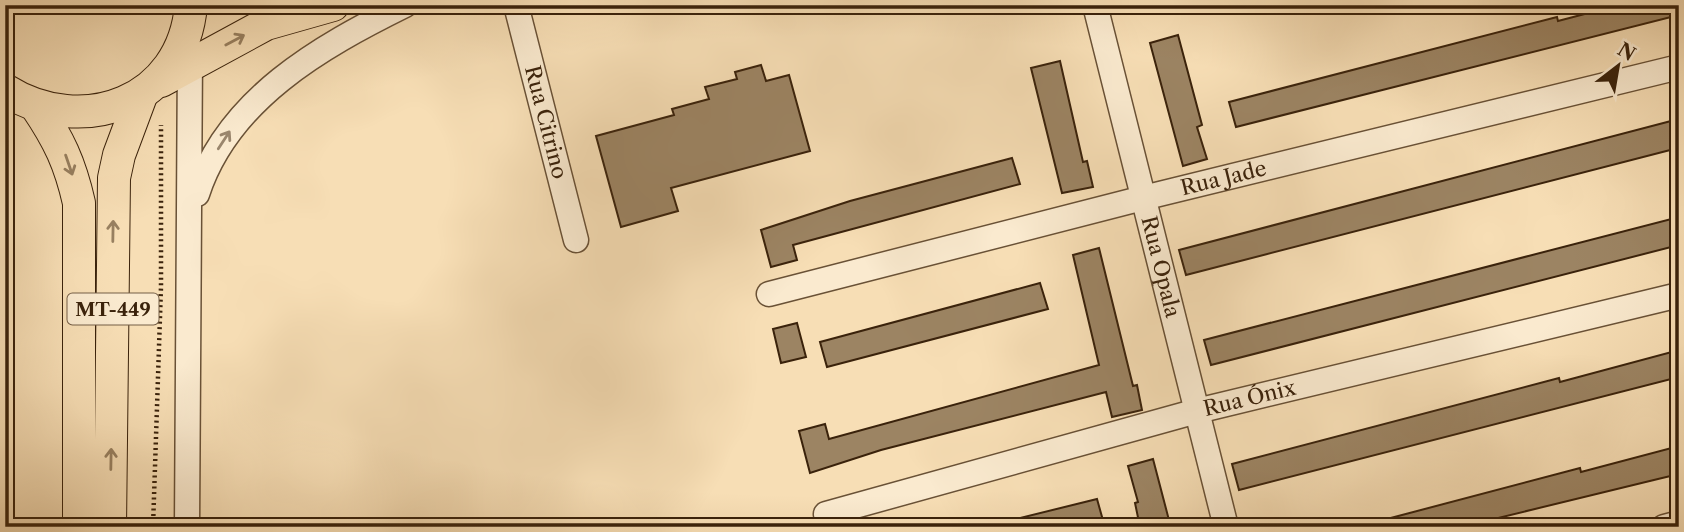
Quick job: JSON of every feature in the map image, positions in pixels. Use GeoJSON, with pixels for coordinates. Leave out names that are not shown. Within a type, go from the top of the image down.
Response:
{"type":"FeatureCollection","features":[{"type":"Feature","properties":{"kind":"main road"},"geometry":{"type":"LineString","coordinates":[[147,90],[266,24],[333,5]]}},
{"type":"Feature","properties":{"kind":"main road","name":"MT-449"},"geometry":{"type":"LineString","coordinates":[[110,527],[114,178],[119,155],[147,90],[175,57],[190,15]]}},
{"type":"Feature","properties":{"kind":"main road","name":"MT-449"},"geometry":{"type":"LineString","coordinates":[[14,97],[58,113],[92,113],[147,90]]}},
{"type":"Feature","properties":{"kind":"main road","name":"MT-449"},"geometry":{"type":"LineString","coordinates":[[14,97],[58,139],[70,164],[79,202],[79,527]]}},
{"type":"Feature","properties":{"kind":"street"},"geometry":{"type":"LineString","coordinates":[[190,225],[194,203],[209,164],[230,131],[253,103],[332,44],[405,5]]}},
{"type":"Feature","properties":{"kind":"street","name":"Rua Citrino"},"geometry":{"type":"LineString","coordinates":[[516,5],[576,240]]}},
{"type":"Feature","properties":{"kind":"street","name":"Rua Opala"},"geometry":{"type":"LineString","coordinates":[[1095,5],[1226,527]]}},
{"type":"Feature","properties":{"kind":"street"},"geometry":{"type":"LineString","coordinates":[[187,527],[190,15]]}},
{"type":"Feature","properties":{"kind":"street","name":"Rua Jade"},"geometry":{"type":"LineString","coordinates":[[769,294],[1143,198],[1679,67]]}},
{"type":"Feature","properties":{"kind":"street","name":"Rua Ónix"},"geometry":{"type":"LineString","coordinates":[[825,514],[1197,411],[1679,295]]}},
{"type":"Feature","properties":{"kind":"street"},"geometry":{"type":"LineString","coordinates":[[1664,527],[1679,523]]}},
{"type":"Feature","properties":{"kind":"path"},"geometry":{"type":"LineString","coordinates":[[153,527],[161,287],[159,132],[162,121]]}},
{"type":"Feature","properties":{"kind":"building"},"geometry":{"type":"Polygon","coordinates":[[[1619,5],[1679,5],[1679,15],[1236,127],[1229,102],[1557,17],[1558,21],[1619,5]]]}},
{"type":"Feature","properties":{"kind":"building"},"geometry":{"type":"Polygon","coordinates":[[[1178,35],[1202,125],[1197,127],[1207,159],[1183,166],[1150,43],[1178,35]]]}},
{"type":"Feature","properties":{"kind":"building"},"geometry":{"type":"Polygon","coordinates":[[[1060,61],[1083,162],[1087,161],[1093,187],[1062,193],[1031,68],[1060,61]]]}},
{"type":"Feature","properties":{"kind":"building"},"geometry":{"type":"Polygon","coordinates":[[[761,65],[766,81],[789,75],[810,151],[671,188],[678,211],[621,227],[596,136],[674,115],[672,109],[709,99],[705,87],[737,79],[735,72],[761,65]]]}},
{"type":"Feature","properties":{"kind":"building"},"geometry":{"type":"Polygon","coordinates":[[[1671,121],[1678,148],[1186,275],[1179,250],[1671,121]]]}},
{"type":"Feature","properties":{"kind":"building"},"geometry":{"type":"Polygon","coordinates":[[[1012,158],[1020,184],[793,245],[797,260],[771,267],[761,230],[850,201],[1012,158]]]}},
{"type":"Feature","properties":{"kind":"building"},"geometry":{"type":"Polygon","coordinates":[[[1679,217],[1679,245],[1211,365],[1204,340],[1679,217]]]}},
{"type":"Feature","properties":{"kind":"building"},"geometry":{"type":"Polygon","coordinates":[[[1099,248],[1133,386],[1137,385],[1142,410],[1112,417],[1106,392],[881,450],[810,473],[799,431],[825,424],[829,439],[1099,365],[1073,255],[1099,248]]]}},
{"type":"Feature","properties":{"kind":"building"},"geometry":{"type":"Polygon","coordinates":[[[1040,283],[1048,309],[827,367],[820,342],[1040,283]]]}},
{"type":"Feature","properties":{"kind":"building"},"geometry":{"type":"Polygon","coordinates":[[[797,323],[806,357],[781,363],[773,329],[797,323]]]}},
{"type":"Feature","properties":{"kind":"building"},"geometry":{"type":"Polygon","coordinates":[[[1679,350],[1679,377],[1239,490],[1232,464],[1559,378],[1560,382],[1679,350]]]}},
{"type":"Feature","properties":{"kind":"building"},"geometry":{"type":"Polygon","coordinates":[[[1679,446],[1679,474],[1461,527],[1384,527],[1383,520],[1580,468],[1581,472],[1679,446]]]}},
{"type":"Feature","properties":{"kind":"building"},"geometry":{"type":"Polygon","coordinates":[[[1153,459],[1170,524],[1140,527],[1135,503],[1138,502],[1128,466],[1153,459]]]}},
{"type":"Feature","properties":{"kind":"building"},"geometry":{"type":"Polygon","coordinates":[[[1097,499],[1104,524],[1013,527],[1012,520],[1097,499]]]}}]}
